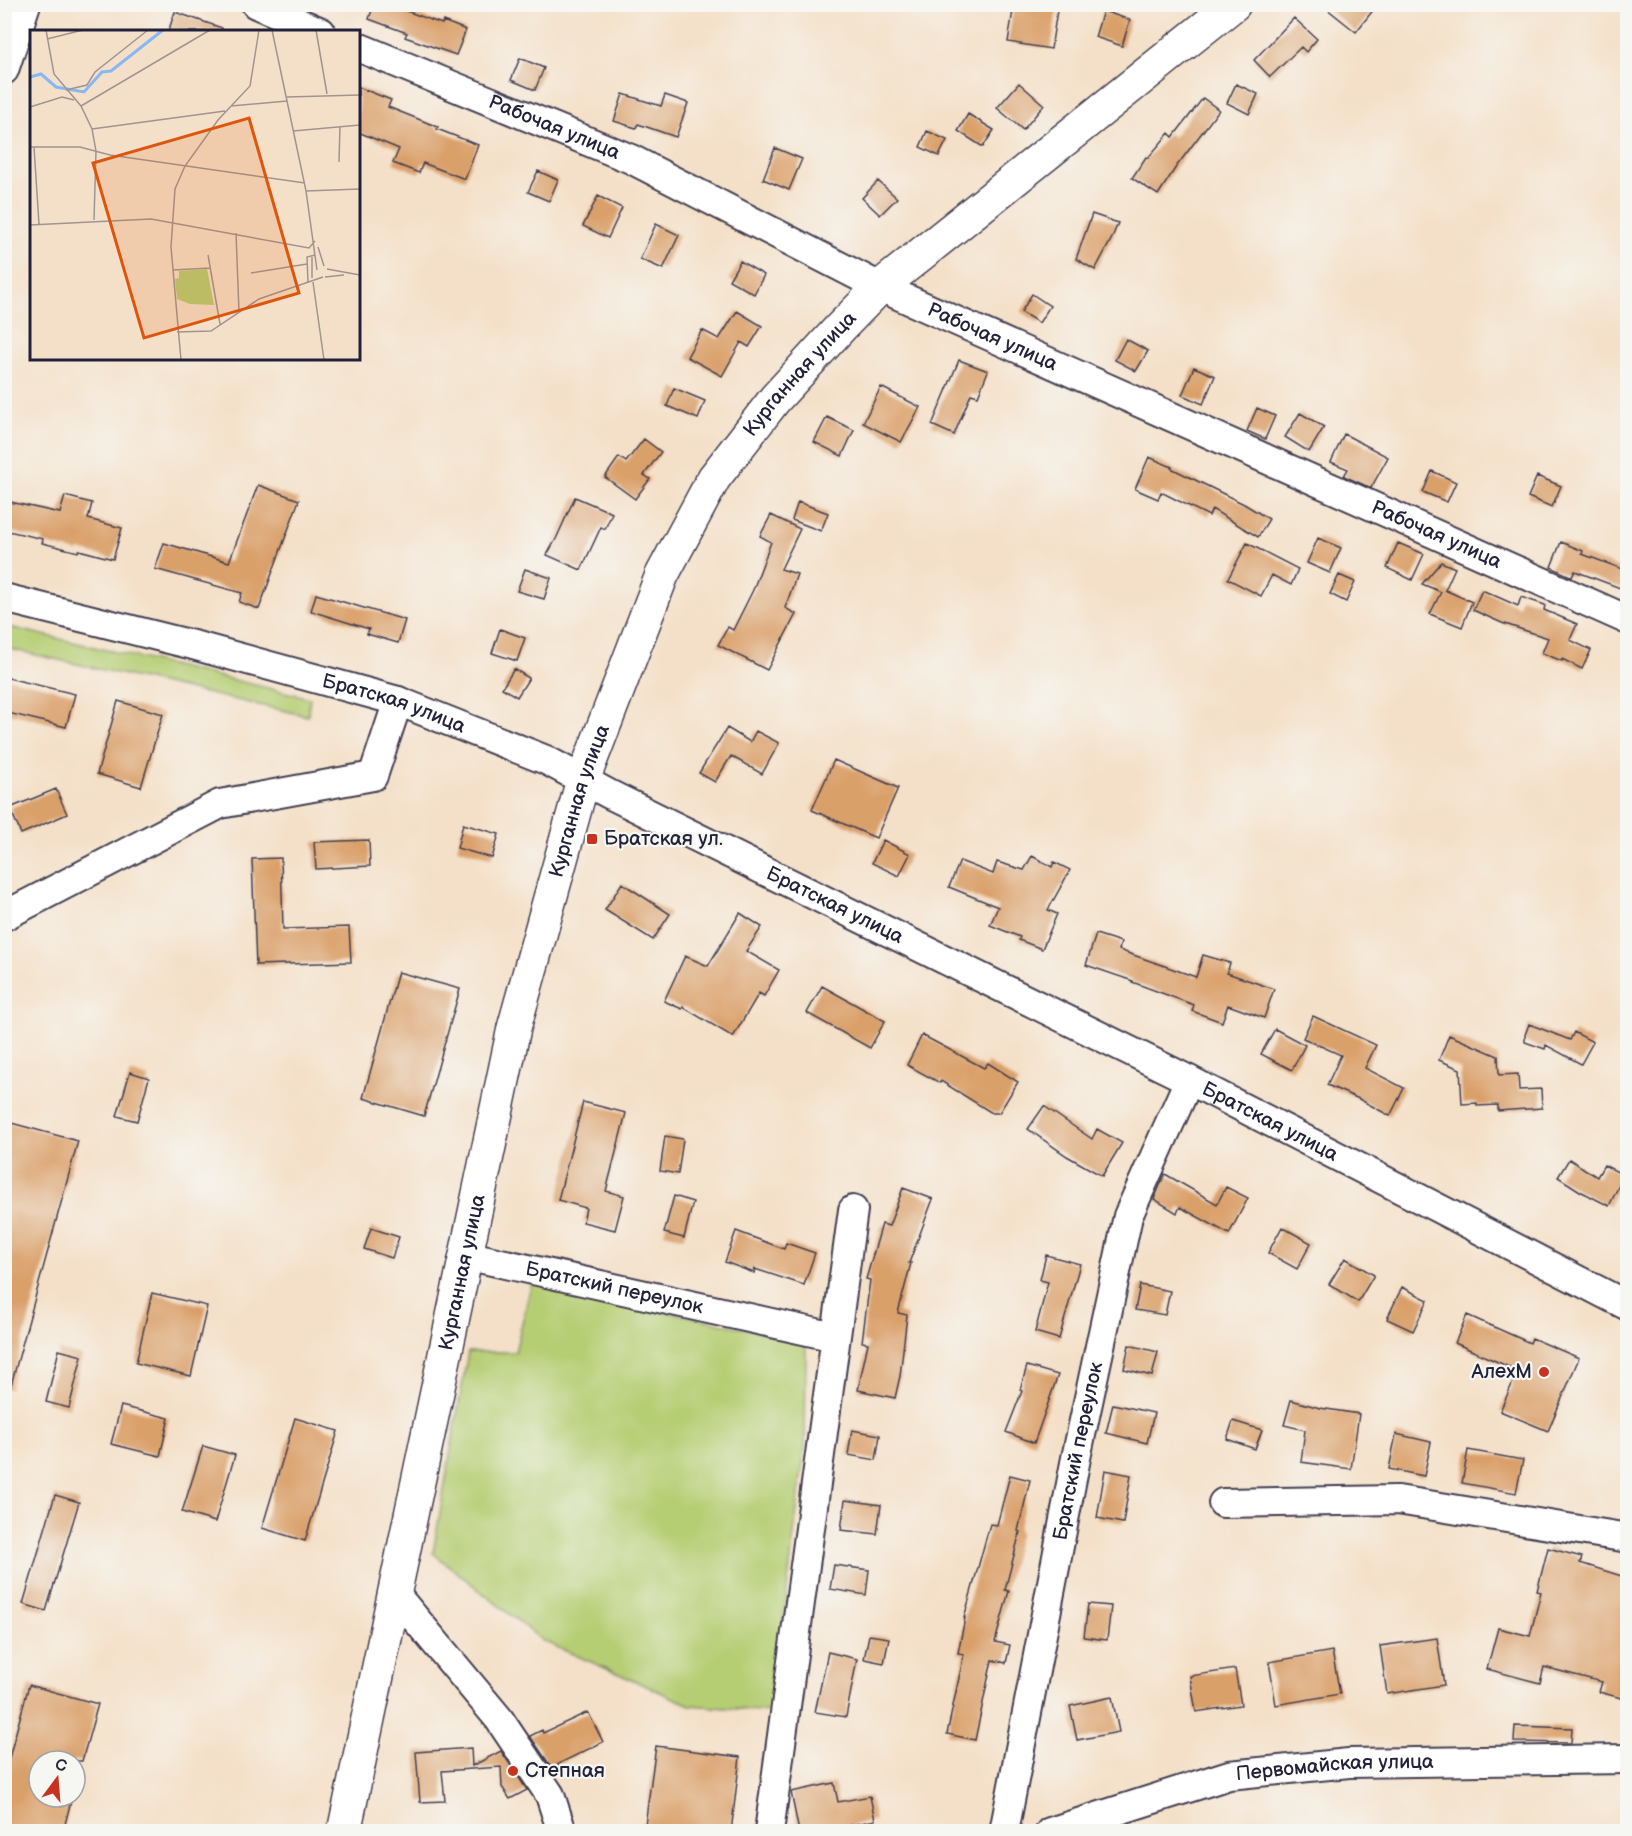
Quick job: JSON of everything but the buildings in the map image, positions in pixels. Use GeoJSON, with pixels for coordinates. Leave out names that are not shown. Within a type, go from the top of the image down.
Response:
{"type":"FeatureCollection","features":[{"type":"Feature","properties":{"kind":"main road","name":"Курганная улица"},"geometry":{"type":"LineString","coordinates":[[344,1832],[514,1028],[583,780],[662,575],[714,478],[775,399],[880,287],[1234,4]]}},
{"type":"Feature","properties":{"kind":"street"},"geometry":{"type":"LineString","coordinates":[[4,70],[26,4]]}},
{"type":"Feature","properties":{"kind":"street"},"geometry":{"type":"LineString","coordinates":[[256,4],[316,30]]}},
{"type":"Feature","properties":{"kind":"street","name":"Рабочая улица"},"geometry":{"type":"LineString","coordinates":[[360,48],[631,159],[880,287],[1628,620]]}},
{"type":"Feature","properties":{"kind":"street","name":"Братская улица"},"geometry":{"type":"LineString","coordinates":[[4,598],[193,645],[398,701],[546,760],[1189,1080],[1628,1306]]}},
{"type":"Feature","properties":{"kind":"street"},"geometry":{"type":"LineString","coordinates":[[4,916],[220,804],[374,776],[398,701]]}},
{"type":"Feature","properties":{"kind":"street","name":"Братский переулок"},"geometry":{"type":"LineString","coordinates":[[1004,1832],[1076,1458],[1128,1216],[1189,1080]]}},
{"type":"Feature","properties":{"kind":"street"},"geometry":{"type":"LineString","coordinates":[[769,1832],[853,1210]]}},
{"type":"Feature","properties":{"kind":"street","name":"Братский переулок"},"geometry":{"type":"LineString","coordinates":[[465,1255],[835,1337]]}},
{"type":"Feature","properties":{"kind":"street"},"geometry":{"type":"LineString","coordinates":[[1223,1503],[1398,1500],[1628,1538]]}},
{"type":"Feature","properties":{"kind":"street"},"geometry":{"type":"LineString","coordinates":[[394,1593],[499,1719],[550,1795],[562,1832]]}},
{"type":"Feature","properties":{"kind":"street","name":"Первомайская улица"},"geometry":{"type":"LineString","coordinates":[[1050,1832],[1229,1775],[1349,1762],[1628,1760]]}},
{"type":"Feature","properties":{"kind":"green space"},"geometry":{"type":"Polygon","coordinates":[[[5,626],[310,698],[308,716],[5,648],[5,626]]]}},
{"type":"Feature","properties":{"kind":"green space"},"geometry":{"type":"Polygon","coordinates":[[[532,1282],[806,1342],[805,1445],[772,1712],[690,1705],[543,1641],[433,1553],[468,1352],[515,1352],[532,1282]]]}},
{"type":"Feature","properties":{"kind":"place","name":"Братская ул."},"geometry":{"type":"Point","coordinates":[592,839]}},
{"type":"Feature","properties":{"kind":"place","name":"АлехМ"},"geometry":{"type":"Point","coordinates":[1544,1372]}},
{"type":"Feature","properties":{"kind":"place","name":"Степная"},"geometry":{"type":"Point","coordinates":[513,1771]}}]}
